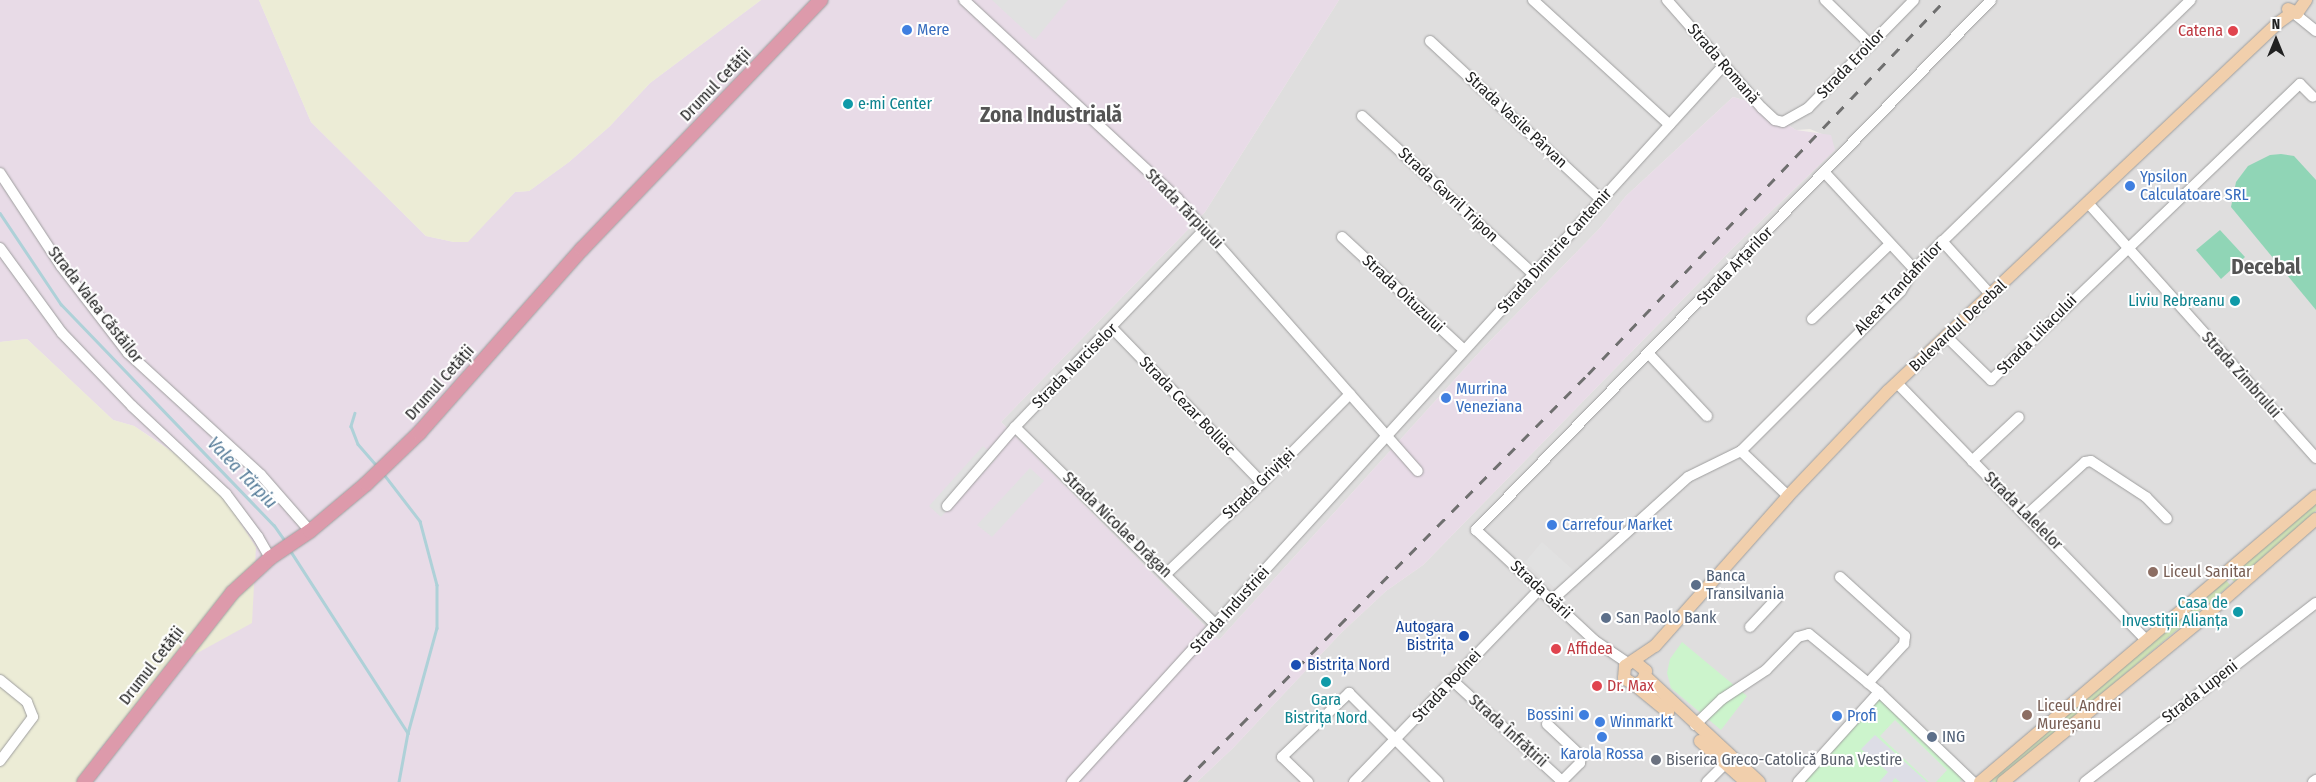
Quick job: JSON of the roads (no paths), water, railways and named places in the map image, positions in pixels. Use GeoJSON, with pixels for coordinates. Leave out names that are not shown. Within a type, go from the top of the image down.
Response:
{"type":"FeatureCollection","features":[{"type":"Feature","properties":{"kind":"highway","name":"Drumul Cetății"},"geometry":{"type":"LineString","coordinates":[[84,782],[232,593],[270,558],[305,535],[366,484],[395,456],[625,202],[821,0]]}},
{"type":"Feature","properties":{"kind":"main road","name":"Bulevardul Decebal"},"geometry":{"type":"LineString","coordinates":[[1635,671],[1788,496],[1897,383],[2295,7]]}},
{"type":"Feature","properties":{"kind":"main road"},"geometry":{"type":"LineString","coordinates":[[1980,782],[2316,496]]}},
{"type":"Feature","properties":{"kind":"main road"},"geometry":{"type":"LineString","coordinates":[[2004,782],[2197,623],[2316,519]]}},
{"type":"Feature","properties":{"kind":"main road","name":"Strada Gării"},"geometry":{"type":"LineString","coordinates":[[1635,671],[1759,782]]}},
{"type":"Feature","properties":{"kind":"main road","name":"Strada Gării"},"geometry":{"type":"LineString","coordinates":[[1635,671],[1746,782]]}},
{"type":"Feature","properties":{"kind":"street","name":"Strada Tărpiului"},"geometry":{"type":"LineString","coordinates":[[964,0],[1205,229],[1418,472]]}},
{"type":"Feature","properties":{"kind":"street"},"geometry":{"type":"LineString","coordinates":[[1533,0],[1670,125]]}},
{"type":"Feature","properties":{"kind":"street","name":"Strada Romană"},"geometry":{"type":"LineString","coordinates":[[1667,0],[1762,108],[1775,120],[1784,122]]}},
{"type":"Feature","properties":{"kind":"street"},"geometry":{"type":"LineString","coordinates":[[1825,0],[1870,45]]}},
{"type":"Feature","properties":{"kind":"street","name":"Strada Eroilor"},"geometry":{"type":"LineString","coordinates":[[1784,122],[1808,108],[1914,0]]}},
{"type":"Feature","properties":{"kind":"street","name":"Strada Arțarilor"},"geometry":{"type":"LineString","coordinates":[[1476,530],[1826,174],[1991,0]]}},
{"type":"Feature","properties":{"kind":"street","name":"Aleea Trandafirilor"},"geometry":{"type":"LineString","coordinates":[[1552,600],[1688,477],[1741,450],[1900,291],[1914,269],[1942,241],[2191,0]]}},
{"type":"Feature","properties":{"kind":"street"},"geometry":{"type":"LineString","coordinates":[[2295,7],[2316,31]]}},
{"type":"Feature","properties":{"kind":"street","name":"Strada Vasile Pârvan"},"geometry":{"type":"LineString","coordinates":[[1430,41],[1602,200]]}},
{"type":"Feature","properties":{"kind":"street","name":"Strada Dimitrie Cantemir"},"geometry":{"type":"LineString","coordinates":[[1386,436],[1724,65]]}},
{"type":"Feature","properties":{"kind":"street"},"geometry":{"type":"LineString","coordinates":[[2127,246],[2300,84],[2313,98]]}},
{"type":"Feature","properties":{"kind":"street","name":"Strada Gavril Tripon"},"geometry":{"type":"LineString","coordinates":[[1362,116],[1534,274]]}},
{"type":"Feature","properties":{"kind":"street","name":"Strada Valea Căstăilor"},"geometry":{"type":"LineString","coordinates":[[0,173],[61,266],[128,353],[261,475],[305,535]]}},
{"type":"Feature","properties":{"kind":"street"},"geometry":{"type":"LineString","coordinates":[[1826,174],[1914,269]]}},
{"type":"Feature","properties":{"kind":"street","name":"Strada Zimbrului"},"geometry":{"type":"LineString","coordinates":[[2088,203],[2316,458]]}},
{"type":"Feature","properties":{"kind":"street","name":"Strada Narciselor"},"geometry":{"type":"LineString","coordinates":[[946,506],[1015,427],[1113,329],[1205,229]]}},
{"type":"Feature","properties":{"kind":"street","name":"Strada Oituzului"},"geometry":{"type":"LineString","coordinates":[[1342,238],[1464,350]]}},
{"type":"Feature","properties":{"kind":"street"},"geometry":{"type":"LineString","coordinates":[[1942,241],[1991,295]]}},
{"type":"Feature","properties":{"kind":"street"},"geometry":{"type":"LineString","coordinates":[[1812,319],[1890,244]]}},
{"type":"Feature","properties":{"kind":"street","name":"Strada Liliacului"},"geometry":{"type":"LineString","coordinates":[[1947,337],[1991,380],[2127,246]]}},
{"type":"Feature","properties":{"kind":"street"},"geometry":{"type":"LineString","coordinates":[[0,248],[62,333],[132,406],[226,494],[258,537],[270,558]]}},
{"type":"Feature","properties":{"kind":"street","name":"Strada Cezar Bolliac"},"geometry":{"type":"LineString","coordinates":[[1113,329],[1262,483]]}},
{"type":"Feature","properties":{"kind":"street"},"geometry":{"type":"LineString","coordinates":[[1649,354],[1707,416]]}},
{"type":"Feature","properties":{"kind":"street","name":"Strada Lalelelor"},"geometry":{"type":"LineString","coordinates":[[1897,383],[1972,461],[2028,514],[2147,640]]}},
{"type":"Feature","properties":{"kind":"street","name":"Strada Griviței"},"geometry":{"type":"LineString","coordinates":[[1167,573],[1262,483],[1350,394]]}},
{"type":"Feature","properties":{"kind":"street"},"geometry":{"type":"LineString","coordinates":[[1972,461],[2019,417]]}},
{"type":"Feature","properties":{"kind":"street","name":"Strada Nicolae Drăgan"},"geometry":{"type":"LineString","coordinates":[[1015,427],[1167,573],[1217,626]]}},
{"type":"Feature","properties":{"kind":"street","name":"Strada Industriei"},"geometry":{"type":"LineString","coordinates":[[1072,782],[1217,626],[1386,436]]}},
{"type":"Feature","properties":{"kind":"street"},"geometry":{"type":"LineString","coordinates":[[1741,450],[1788,496]]}},
{"type":"Feature","properties":{"kind":"street"},"geometry":{"type":"LineString","coordinates":[[2028,514],[2085,462],[2091,461],[2146,497],[2167,519]]}},
{"type":"Feature","properties":{"kind":"street","name":"Strada Gării"},"geometry":{"type":"LineString","coordinates":[[1476,530],[1605,649],[1635,671]]}},
{"type":"Feature","properties":{"kind":"street"},"geometry":{"type":"LineString","coordinates":[[1840,577],[1905,636],[1904,644],[1868,683]]}},
{"type":"Feature","properties":{"kind":"street","name":"Strada Rodnei"},"geometry":{"type":"LineString","coordinates":[[1354,782],[1540,589]]}},
{"type":"Feature","properties":{"kind":"street"},"geometry":{"type":"LineString","coordinates":[[1750,627],[1777,598]]}},
{"type":"Feature","properties":{"kind":"street","name":"Strada Lupeni"},"geometry":{"type":"LineString","coordinates":[[2085,782],[2316,602]]}},
{"type":"Feature","properties":{"kind":"street"},"geometry":{"type":"LineString","coordinates":[[1695,725],[1722,698],[1766,670],[1805,634],[1879,692],[1972,782]]}},
{"type":"Feature","properties":{"kind":"street"},"geometry":{"type":"LineString","coordinates":[[0,680],[27,702],[33,718],[0,761]]}},
{"type":"Feature","properties":{"kind":"street","name":"Strada Înfrățirii"},"geometry":{"type":"LineString","coordinates":[[1452,680],[1563,781]]}},
{"type":"Feature","properties":{"kind":"street"},"geometry":{"type":"LineString","coordinates":[[1798,782],[1879,692]]}},
{"type":"Feature","properties":{"kind":"street"},"geometry":{"type":"LineString","coordinates":[[1308,782],[1282,757],[1349,693],[1438,782]]}},
{"type":"Feature","properties":{"kind":"street"},"geometry":{"type":"LineString","coordinates":[[1547,724],[1581,756],[1580,764],[1563,781]]}},
{"type":"Feature","properties":{"kind":"street"},"geometry":{"type":"LineString","coordinates":[[1707,782],[1726,764]]}},
{"type":"Feature","properties":{"kind":"waterway","name":"Valea Tărpiu"},"geometry":{"type":"LineString","coordinates":[[0,213],[61,304],[274,525],[285,541]]}},
{"type":"Feature","properties":{"kind":"waterway"},"geometry":{"type":"LineString","coordinates":[[355,413],[351,426],[358,444],[378,467]]}},
{"type":"Feature","properties":{"kind":"waterway"},"geometry":{"type":"LineString","coordinates":[[383,473],[420,521],[437,585],[437,628],[408,733]]}},
{"type":"Feature","properties":{"kind":"waterway","name":"Valea Tărpiu"},"geometry":{"type":"LineString","coordinates":[[290,550],[408,733],[399,782]]}},
{"type":"Feature","properties":{"kind":"railway"},"geometry":{"type":"LineString","coordinates":[[1184,782],[1588,374],[1945,0]]}},
{"type":"Feature","properties":{"kind":"place","name":"Mere"},"geometry":{"type":"Point","coordinates":[907,30]}},
{"type":"Feature","properties":{"kind":"place","name":"Catena"},"geometry":{"type":"Point","coordinates":[2233,31]}},
{"type":"Feature","properties":{"kind":"place","name":"e·mi Center"},"geometry":{"type":"Point","coordinates":[848,104]}},
{"type":"Feature","properties":{"kind":"place","name":"Ypsilon Calculatoare SRL"},"geometry":{"type":"Point","coordinates":[2130,186]}},
{"type":"Feature","properties":{"kind":"place","name":"Liviu Rebreanu"},"geometry":{"type":"Point","coordinates":[2235,301]}},
{"type":"Feature","properties":{"kind":"place","name":"Murrina Veneziana"},"geometry":{"type":"Point","coordinates":[1446,398]}},
{"type":"Feature","properties":{"kind":"place","name":"Carrefour Market"},"geometry":{"type":"Point","coordinates":[1552,525]}},
{"type":"Feature","properties":{"kind":"place","name":"Liceul Sanitar"},"geometry":{"type":"Point","coordinates":[2153,572]}},
{"type":"Feature","properties":{"kind":"place","name":"Banca Transilvania"},"geometry":{"type":"Point","coordinates":[1696,585]}},
{"type":"Feature","properties":{"kind":"place","name":"Casa de Investiții Alianța"},"geometry":{"type":"Point","coordinates":[2238,612]}},
{"type":"Feature","properties":{"kind":"place","name":"San Paolo Bank"},"geometry":{"type":"Point","coordinates":[1606,618]}},
{"type":"Feature","properties":{"kind":"place","name":"Autogara Bistrița"},"geometry":{"type":"Point","coordinates":[1464,636]}},
{"type":"Feature","properties":{"kind":"place","name":"Affidea"},"geometry":{"type":"Point","coordinates":[1556,649]}},
{"type":"Feature","properties":{"kind":"place","name":"Bistrița Nord"},"geometry":{"type":"Point","coordinates":[1296,665]}},
{"type":"Feature","properties":{"kind":"place","name":"Gara Bistrița Nord"},"geometry":{"type":"Point","coordinates":[1326,682]}},
{"type":"Feature","properties":{"kind":"place","name":"Dr. Max"},"geometry":{"type":"Point","coordinates":[1597,686]}},
{"type":"Feature","properties":{"kind":"place","name":"Bossini"},"geometry":{"type":"Point","coordinates":[1584,715]}},
{"type":"Feature","properties":{"kind":"place","name":"Liceul Andrei Mureșanu"},"geometry":{"type":"Point","coordinates":[2027,715]}},
{"type":"Feature","properties":{"kind":"place","name":"Profi"},"geometry":{"type":"Point","coordinates":[1837,716]}},
{"type":"Feature","properties":{"kind":"place","name":"Winmarkt"},"geometry":{"type":"Point","coordinates":[1600,722]}},
{"type":"Feature","properties":{"kind":"place","name":"Karola Rossa"},"geometry":{"type":"Point","coordinates":[1602,737]}},
{"type":"Feature","properties":{"kind":"place","name":"ING"},"geometry":{"type":"Point","coordinates":[1932,737]}},
{"type":"Feature","properties":{"kind":"place","name":"Biserica Greco-Catolică Buna Vestire"},"geometry":{"type":"Point","coordinates":[1656,760]}},
{"type":"Feature","properties":{"kind":"district","name":"Zona Industrială"},"geometry":{"type":"Point","coordinates":[1051,115]}},
{"type":"Feature","properties":{"kind":"district","name":"Decebal"},"geometry":{"type":"Point","coordinates":[2266,267]}}]}
